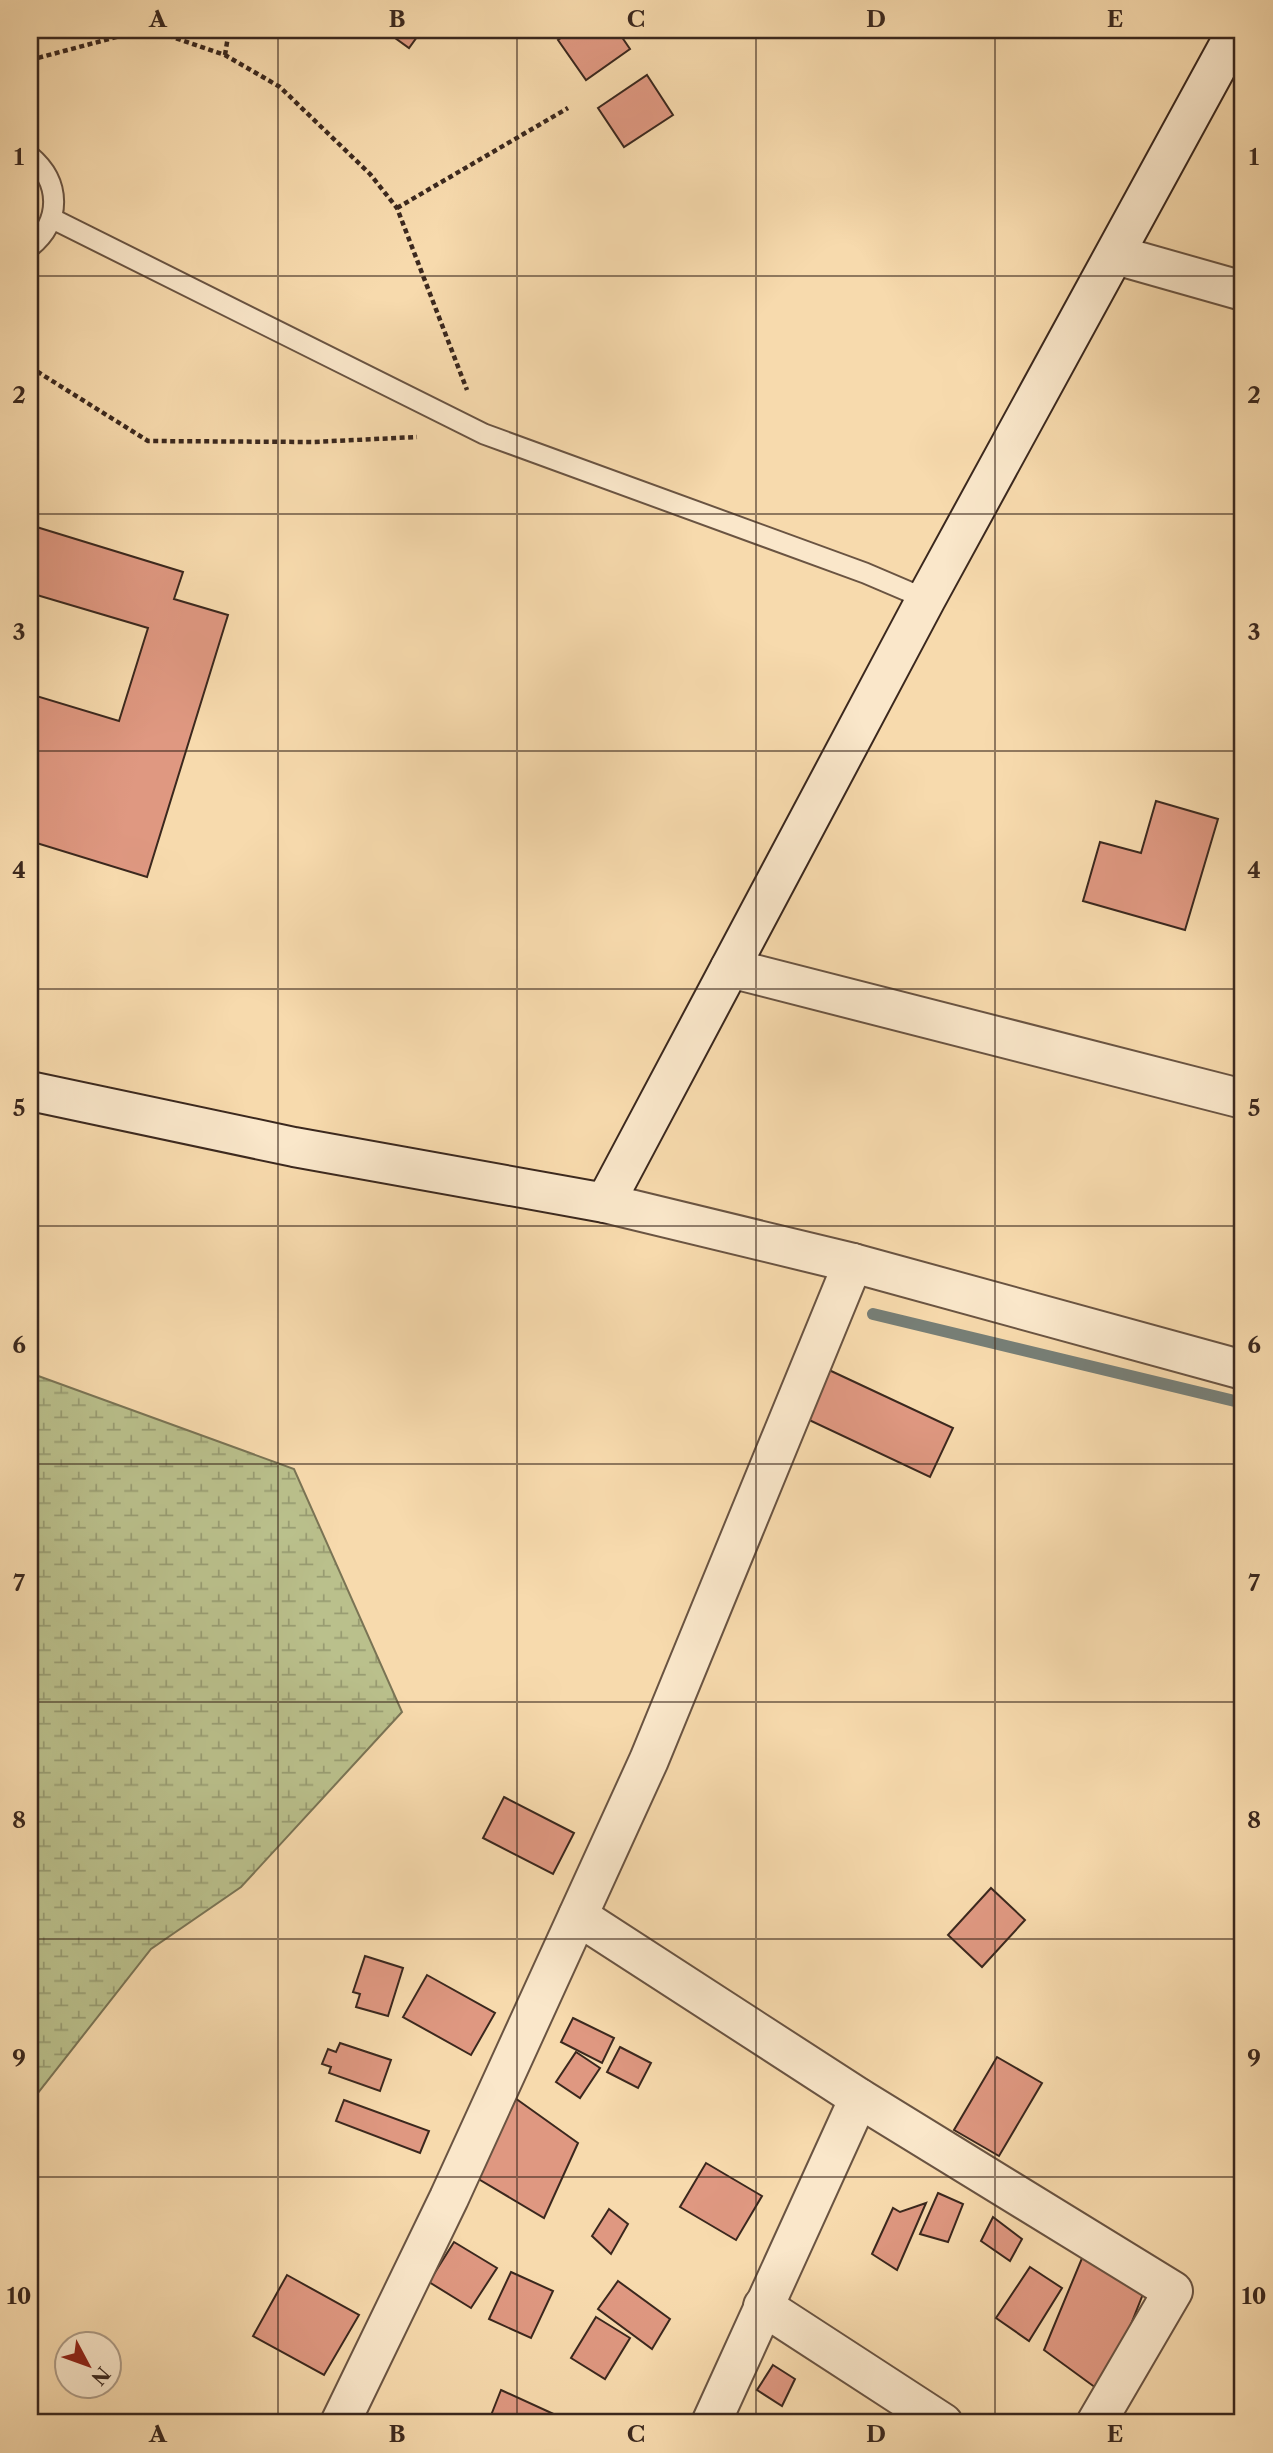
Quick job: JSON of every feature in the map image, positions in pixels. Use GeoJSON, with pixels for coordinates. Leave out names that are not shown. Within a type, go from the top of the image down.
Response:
{"type":"FeatureCollection","features":[{"type":"Feature","properties":{"kind":"street"},"geometry":{"type":"LineString","coordinates":[[605,1203],[926,599],[1237,30]]}},
{"type":"Feature","properties":{"kind":"street"},"geometry":{"type":"LineString","coordinates":[[1116,254],[1243,291]]}},
{"type":"Feature","properties":{"kind":"street"},"geometry":{"type":"LineString","coordinates":[[730,968],[1243,1099]]}},
{"type":"Feature","properties":{"kind":"street"},"geometry":{"type":"LineString","coordinates":[[30,1091],[294,1147],[605,1203],[853,1263],[1243,1370]]}},
{"type":"Feature","properties":{"kind":"street"},"geometry":{"type":"LineString","coordinates":[[340,2423],[449,2198],[649,1760],[853,1263]]}},
{"type":"Feature","properties":{"kind":"street"},"geometry":{"type":"LineString","coordinates":[[578,1916],[859,2098],[1173,2291],[1096,2423]]}},
{"type":"Feature","properties":{"kind":"street"},"geometry":{"type":"LineString","coordinates":[[711,2423],[859,2098]]}},
{"type":"Feature","properties":{"kind":"street"},"geometry":{"type":"LineString","coordinates":[[762,2306],[943,2423]]}},
{"type":"Feature","properties":{"kind":"lane"},"geometry":{"type":"LineString","coordinates":[[30,156],[50,178],[55,206],[52,219],[30,247]]}},
{"type":"Feature","properties":{"kind":"lane"},"geometry":{"type":"LineString","coordinates":[[52,219],[484,434],[852,568],[926,599]]}},
{"type":"Feature","properties":{"kind":"path"},"geometry":{"type":"LineString","coordinates":[[30,58],[143,30]]}},
{"type":"Feature","properties":{"kind":"path"},"geometry":{"type":"LineString","coordinates":[[152,30],[225,55],[281,87],[370,174],[397,208],[484,434]]}},
{"type":"Feature","properties":{"kind":"path"},"geometry":{"type":"LineString","coordinates":[[225,55],[229,30]]}},
{"type":"Feature","properties":{"kind":"path"},"geometry":{"type":"LineString","coordinates":[[397,208],[568,108]]}},
{"type":"Feature","properties":{"kind":"path"},"geometry":{"type":"LineString","coordinates":[[30,367],[148,441],[313,442],[418,437]]}},
{"type":"Feature","properties":{"kind":"green space"},"geometry":{"type":"Polygon","coordinates":[[[30,1373],[294,1469],[402,1712],[241,1887],[151,1949],[30,2103],[30,1373]]]}},
{"type":"Feature","properties":{"kind":"building"},"geometry":{"type":"Polygon","coordinates":[[[384,30],[422,30],[409,48],[384,30]]]}},
{"type":"Feature","properties":{"kind":"building"},"geometry":{"type":"Polygon","coordinates":[[[572,30],[617,30],[630,49],[586,80],[558,40],[572,30]]]}},
{"type":"Feature","properties":{"kind":"building"},"geometry":{"type":"Polygon","coordinates":[[[647,75],[673,115],[624,147],[598,108],[647,75]]]}},
{"type":"Feature","properties":{"kind":"building"},"geometry":{"type":"Polygon","coordinates":[[[30,525],[183,572],[174,599],[228,615],[147,877],[30,841],[30,694],[119,721],[148,628],[30,593],[30,525]]]}},
{"type":"Feature","properties":{"kind":"building"},"geometry":{"type":"Polygon","coordinates":[[[1156,801],[1218,819],[1185,930],[1083,901],[1100,842],[1141,853],[1156,801]]]}},
{"type":"Feature","properties":{"kind":"building"},"geometry":{"type":"Polygon","coordinates":[[[829,1370],[953,1428],[930,1477],[807,1419],[829,1370]]]}},
{"type":"Feature","properties":{"kind":"building"},"geometry":{"type":"Polygon","coordinates":[[[504,1797],[574,1833],[553,1874],[483,1838],[504,1797]]]}},
{"type":"Feature","properties":{"kind":"building"},"geometry":{"type":"Polygon","coordinates":[[[991,1888],[1025,1920],[982,1967],[948,1935],[991,1888]]]}},
{"type":"Feature","properties":{"kind":"building"},"geometry":{"type":"Polygon","coordinates":[[[365,1956],[403,1968],[388,2016],[356,2007],[360,1994],[353,1992],[365,1956]]]}},
{"type":"Feature","properties":{"kind":"building"},"geometry":{"type":"Polygon","coordinates":[[[427,1975],[495,2013],[471,2055],[403,2017],[427,1975]]]}},
{"type":"Feature","properties":{"kind":"building"},"geometry":{"type":"Polygon","coordinates":[[[573,2018],[614,2038],[602,2063],[561,2042],[573,2018]]]}},
{"type":"Feature","properties":{"kind":"building"},"geometry":{"type":"Polygon","coordinates":[[[340,2043],[391,2060],[380,2091],[329,2073],[331,2067],[322,2064],[328,2049],[336,2052],[340,2043]]]}},
{"type":"Feature","properties":{"kind":"building"},"geometry":{"type":"Polygon","coordinates":[[[620,2047],[651,2063],[638,2088],[607,2072],[620,2047]]]}},
{"type":"Feature","properties":{"kind":"building"},"geometry":{"type":"Polygon","coordinates":[[[576,2052],[600,2068],[580,2098],[556,2082],[576,2052]]]}},
{"type":"Feature","properties":{"kind":"building"},"geometry":{"type":"Polygon","coordinates":[[[997,2057],[1042,2083],[999,2156],[954,2130],[997,2057]]]}},
{"type":"Feature","properties":{"kind":"building"},"geometry":{"type":"Polygon","coordinates":[[[515,2098],[578,2143],[544,2218],[470,2174],[515,2098]]]}},
{"type":"Feature","properties":{"kind":"building"},"geometry":{"type":"Polygon","coordinates":[[[344,2100],[429,2131],[420,2153],[336,2121],[344,2100]]]}},
{"type":"Feature","properties":{"kind":"building"},"geometry":{"type":"Polygon","coordinates":[[[706,2163],[762,2196],[736,2240],[680,2207],[706,2163]]]}},
{"type":"Feature","properties":{"kind":"building"},"geometry":{"type":"Polygon","coordinates":[[[938,2193],[963,2204],[948,2242],[920,2234],[938,2193]]]}},
{"type":"Feature","properties":{"kind":"building"},"geometry":{"type":"Polygon","coordinates":[[[926,2203],[897,2270],[872,2254],[893,2208],[900,2212],[926,2203]]]}},
{"type":"Feature","properties":{"kind":"building"},"geometry":{"type":"Polygon","coordinates":[[[609,2209],[628,2224],[611,2254],[592,2236],[609,2209]]]}},
{"type":"Feature","properties":{"kind":"building"},"geometry":{"type":"Polygon","coordinates":[[[993,2217],[1022,2239],[1010,2261],[981,2241],[993,2217]]]}},
{"type":"Feature","properties":{"kind":"building"},"geometry":{"type":"Polygon","coordinates":[[[454,2242],[497,2268],[471,2308],[429,2282],[454,2242]]]}},
{"type":"Feature","properties":{"kind":"building"},"geometry":{"type":"Polygon","coordinates":[[[1085,2251],[1145,2289],[1114,2367],[1096,2388],[1044,2350],[1085,2251]]]}},
{"type":"Feature","properties":{"kind":"building"},"geometry":{"type":"Polygon","coordinates":[[[1030,2267],[1062,2288],[1029,2341],[996,2318],[1030,2267]]]}},
{"type":"Feature","properties":{"kind":"building"},"geometry":{"type":"Polygon","coordinates":[[[511,2272],[553,2291],[531,2338],[489,2319],[511,2272]]]}},
{"type":"Feature","properties":{"kind":"building"},"geometry":{"type":"Polygon","coordinates":[[[287,2275],[359,2315],[324,2375],[253,2336],[287,2275]]]}},
{"type":"Feature","properties":{"kind":"building"},"geometry":{"type":"Polygon","coordinates":[[[618,2281],[670,2319],[652,2349],[598,2309],[618,2281]]]}},
{"type":"Feature","properties":{"kind":"building"},"geometry":{"type":"Polygon","coordinates":[[[596,2317],[630,2338],[605,2379],[571,2358],[596,2317]]]}},
{"type":"Feature","properties":{"kind":"building"},"geometry":{"type":"Polygon","coordinates":[[[773,2365],[795,2379],[782,2406],[757,2390],[773,2365]]]}},
{"type":"Feature","properties":{"kind":"building"},"geometry":{"type":"Polygon","coordinates":[[[501,2390],[558,2416],[554,2423],[488,2423],[501,2390]]]}},
{"type":"Feature","properties":{"kind":"waterway"},"geometry":{"type":"LineString","coordinates":[[873,1314],[1243,1403]]}}]}
